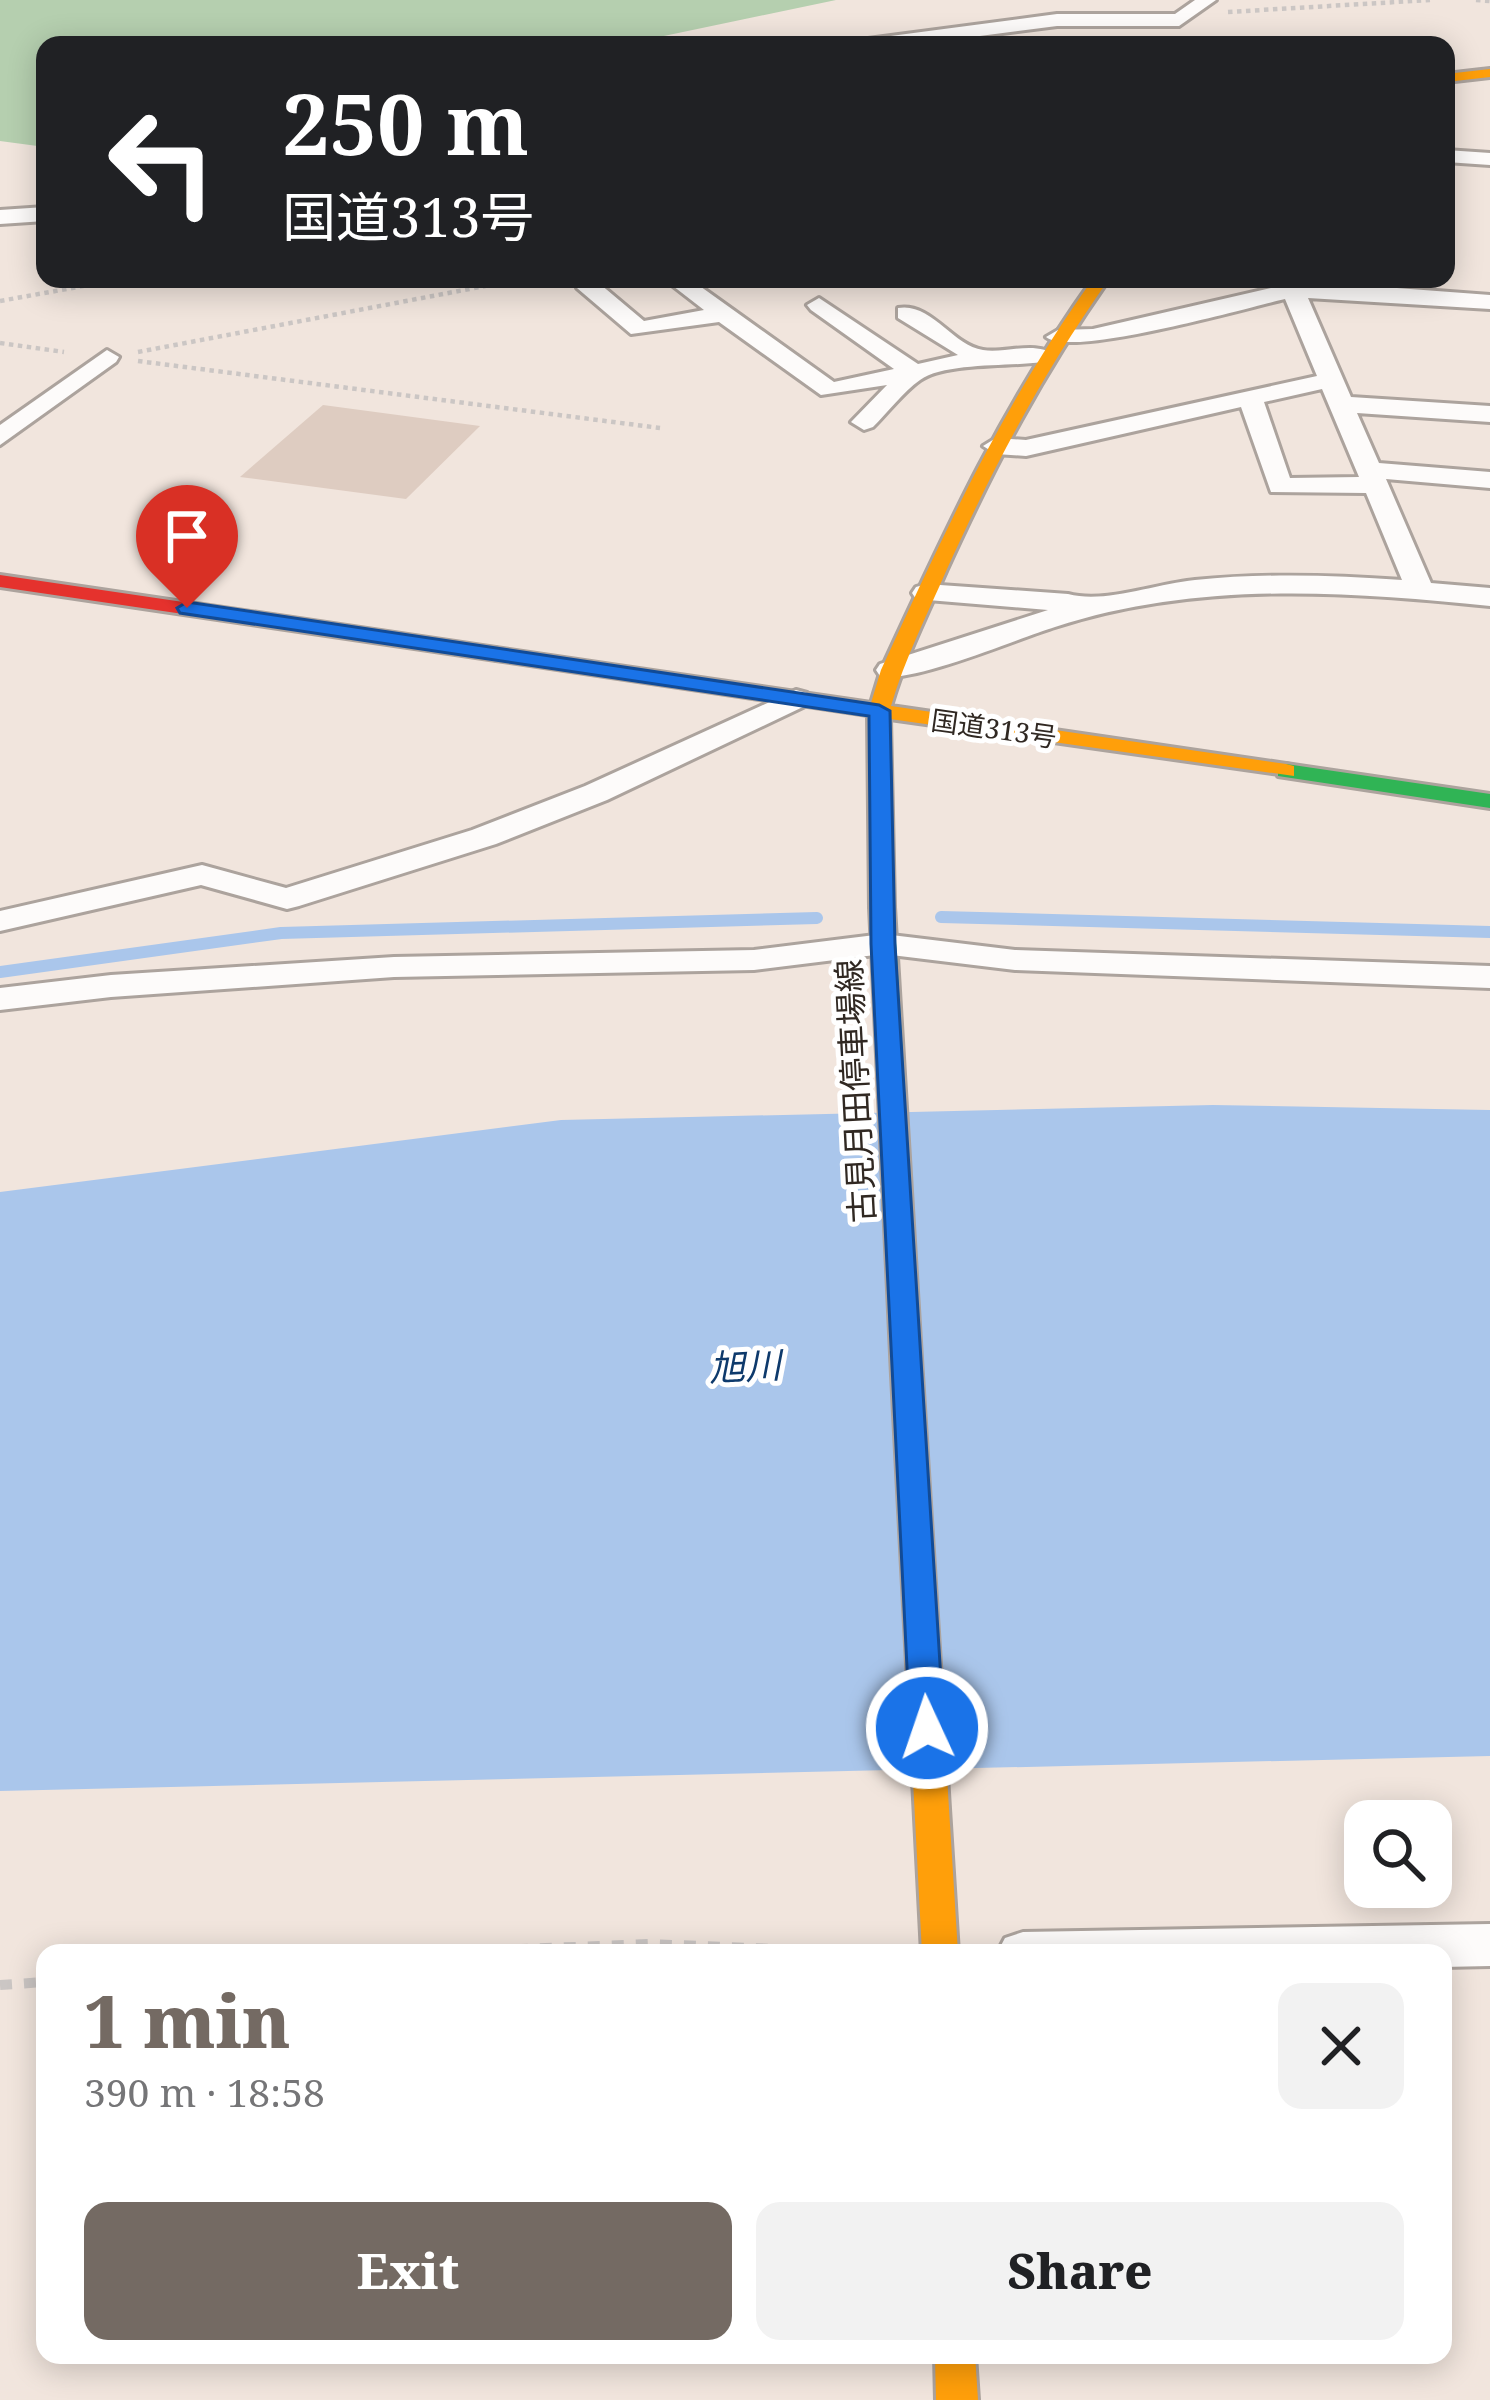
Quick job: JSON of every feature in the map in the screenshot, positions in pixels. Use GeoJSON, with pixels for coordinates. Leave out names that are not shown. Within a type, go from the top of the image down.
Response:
{"type":"FeatureCollection","features":[{"type":"Feature","properties":{"kind":"main road"},"geometry":{"type":"LineString","coordinates":[[1455,77],[1490,73]]}},
{"type":"Feature","properties":{"kind":"main road","name":"古見月田停車場線"},"geometry":{"type":"LineString","coordinates":[[940,1944],[883,944],[879,711],[891,670],[996,446],[1051,347],[1094,288]]}},
{"type":"Feature","properties":{"kind":"main road","name":"国道313号"},"geometry":{"type":"LineString","coordinates":[[0,581],[1490,801]]}},
{"type":"Feature","properties":{"kind":"main road"},"geometry":{"type":"LineString","coordinates":[[955,2364],[957,2400]]}},
{"type":"Feature","properties":{"kind":"street"},"geometry":{"type":"LineString","coordinates":[[936,36],[1057,20],[1179,20],[1207,0]]}},
{"type":"Feature","properties":{"kind":"street"},"geometry":{"type":"LineString","coordinates":[[1163,1],[1185,36]]}},
{"type":"Feature","properties":{"kind":"street"},"geometry":{"type":"LineString","coordinates":[[1455,156],[1490,158]]}},
{"type":"Feature","properties":{"kind":"street"},"geometry":{"type":"LineString","coordinates":[[0,217],[36,215]]}},
{"type":"Feature","properties":{"kind":"street"},"geometry":{"type":"LineString","coordinates":[[591,288],[639,329],[723,314]]}},
{"type":"Feature","properties":{"kind":"street"},"geometry":{"type":"LineString","coordinates":[[687,288],[830,390],[1051,347],[1278,288]]}},
{"type":"Feature","properties":{"kind":"street"},"geometry":{"type":"LineString","coordinates":[[1291,288],[1420,590]]}},
{"type":"Feature","properties":{"kind":"street"},"geometry":{"type":"LineString","coordinates":[[1374,288],[1490,302]]}},
{"type":"Feature","properties":{"kind":"street"},"geometry":{"type":"LineString","coordinates":[[819,305],[914,372]]}},
{"type":"Feature","properties":{"kind":"street"},"geometry":{"type":"LineString","coordinates":[[906,313],[979,358]]}},
{"type":"Feature","properties":{"kind":"street"},"geometry":{"type":"LineString","coordinates":[[0,437],[107,357]]}},
{"type":"Feature","properties":{"kind":"street"},"geometry":{"type":"LineString","coordinates":[[864,422],[914,372]]}},
{"type":"Feature","properties":{"kind":"street"},"geometry":{"type":"LineString","coordinates":[[996,446],[1026,448],[1250,397],[1337,392],[1490,414]]}},
{"type":"Feature","properties":{"kind":"street"},"geometry":{"type":"LineString","coordinates":[[1250,397],[1280,485],[1374,477],[1490,481]]}},
{"type":"Feature","properties":{"kind":"street"},"geometry":{"type":"LineString","coordinates":[[891,670],[1097,605],[1171,591],[1305,583],[1490,598]]}},
{"type":"Feature","properties":{"kind":"street"},"geometry":{"type":"LineString","coordinates":[[926,593],[1097,605]]}},
{"type":"Feature","properties":{"kind":"street"},"geometry":{"type":"LineString","coordinates":[[0,921],[202,875],[287,899],[484,837],[574,802],[796,699]]}},
{"type":"Feature","properties":{"kind":"street"},"geometry":{"type":"LineString","coordinates":[[0,999],[111,986],[394,967],[754,960],[883,944],[1015,960],[1490,977]]}},
{"type":"Feature","properties":{"kind":"street"},"geometry":{"type":"LineString","coordinates":[[1452,1947],[1490,1946]]}},
{"type":"Feature","properties":{"kind":"path"},"geometry":{"type":"LineString","coordinates":[[1179,20],[1287,7],[1430,0]]}},
{"type":"Feature","properties":{"kind":"path"},"geometry":{"type":"LineString","coordinates":[[1476,0],[1490,1]]}},
{"type":"Feature","properties":{"kind":"path"},"geometry":{"type":"LineString","coordinates":[[0,301],[72,288]]}},
{"type":"Feature","properties":{"kind":"path"},"geometry":{"type":"LineString","coordinates":[[107,357],[474,288]]}},
{"type":"Feature","properties":{"kind":"path"},"geometry":{"type":"LineString","coordinates":[[0,344],[660,428]]}},
{"type":"Feature","properties":{"kind":"path"},"geometry":{"type":"LineString","coordinates":[[0,1985],[36,1983]]}},
{"type":"Feature","properties":{"kind":"green space"},"geometry":{"type":"Polygon","coordinates":[[[0,0],[836,0],[664,36],[36,36],[36,146],[0,141],[0,0]]]}},
{"type":"Feature","properties":{"kind":"water","name":"旭川"},"geometry":{"type":"Polygon","coordinates":[[[1213,1105],[1490,1110],[1490,1756],[0,1791],[0,1192],[561,1120],[1213,1105]]]}},
{"type":"Feature","properties":{"kind":"building"},"geometry":{"type":"Polygon","coordinates":[[[323,405],[480,426],[406,499],[240,477],[323,405]]]}},
{"type":"Feature","properties":{"kind":"waterway"},"geometry":{"type":"LineString","coordinates":[[941,917],[1490,932]]}},
{"type":"Feature","properties":{"kind":"waterway"},"geometry":{"type":"LineString","coordinates":[[0,972],[281,933],[817,918]]}},
{"type":"Feature","properties":{"kind":"traffic: fast"},"geometry":{"type":"LineString","coordinates":[[1286,771],[1490,801]]}},
{"type":"Feature","properties":{"kind":"traffic: fast"},"geometry":{"type":"LineString","coordinates":[[882,907],[907,1375]]}},
{"type":"Feature","properties":{"kind":"traffic: slow"},"geometry":{"type":"LineString","coordinates":[[1455,77],[1490,73]]}},
{"type":"Feature","properties":{"kind":"traffic: slow"},"geometry":{"type":"LineString","coordinates":[[882,907],[879,711],[891,670],[985,466],[1045,357],[1095,288]]}},
{"type":"Feature","properties":{"kind":"traffic: slow"},"geometry":{"type":"LineString","coordinates":[[496,654],[1286,771]]}},
{"type":"Feature","properties":{"kind":"traffic: slow"},"geometry":{"type":"LineString","coordinates":[[907,1375],[939,1944]]}},
{"type":"Feature","properties":{"kind":"traffic: slow"},"geometry":{"type":"LineString","coordinates":[[955,2364],[957,2400]]}},
{"type":"Feature","properties":{"kind":"traffic: jam"},"geometry":{"type":"LineString","coordinates":[[0,581],[496,654]]}},
{"type":"Feature","properties":{"kind":"route"},"geometry":{"type":"LineString","coordinates":[[187,608],[879,711],[883,944],[927,1728]]}}]}
